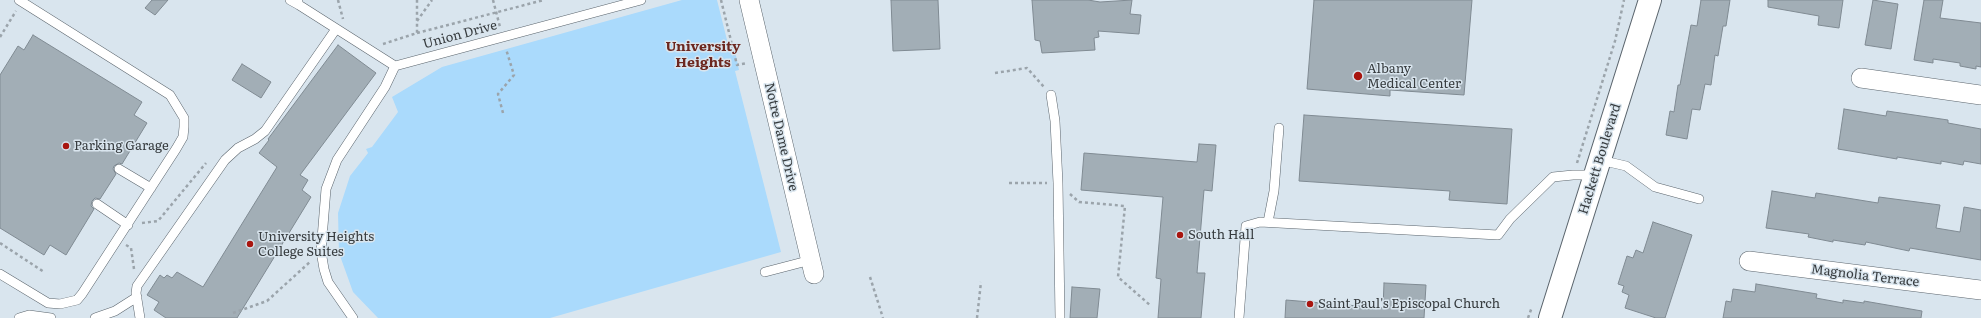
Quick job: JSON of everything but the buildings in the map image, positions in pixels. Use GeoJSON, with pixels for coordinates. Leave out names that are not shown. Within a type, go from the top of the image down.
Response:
{"type":"FeatureCollection","features":[{"type":"Feature","properties":{"kind":"street","name":"Hackett Boulevard"},"geometry":{"type":"LineString","coordinates":[[1550,318],[1650,0]]}},
{"type":"Feature","properties":{"kind":"street","name":"Notre Dame Drive"},"geometry":{"type":"LineString","coordinates":[[752,2],[763,58],[812,267]]}},
{"type":"Feature","properties":{"kind":"street"},"geometry":{"type":"LineString","coordinates":[[1861,78],[1981,95]]}},
{"type":"Feature","properties":{"kind":"street","name":"Magnolia Terrace"},"geometry":{"type":"LineString","coordinates":[[1749,261],[1981,290]]}},
{"type":"Feature","properties":{"kind":"lane","name":"Union Drive"},"geometry":{"type":"LineString","coordinates":[[395,66],[641,0]]}},
{"type":"Feature","properties":{"kind":"lane"},"geometry":{"type":"LineString","coordinates":[[0,274],[48,302],[60,304],[77,300],[128,224],[183,137],[184,118],[170,95],[20,1]]}},
{"type":"Feature","properties":{"kind":"lane"},"geometry":{"type":"LineString","coordinates":[[295,2],[395,66],[385,87],[337,160],[326,189],[320,251],[328,282],[353,318]]}},
{"type":"Feature","properties":{"kind":"lane"},"geometry":{"type":"LineString","coordinates":[[140,318],[137,286],[228,157],[238,148],[255,139],[265,130],[336,28]]}},
{"type":"Feature","properties":{"kind":"lane"},"geometry":{"type":"LineString","coordinates":[[1051,95],[1055,121],[1058,183],[1060,318]]}},
{"type":"Feature","properties":{"kind":"lane"},"geometry":{"type":"LineString","coordinates":[[1268,222],[1274,191],[1279,128]]}},
{"type":"Feature","properties":{"kind":"lane"},"geometry":{"type":"LineString","coordinates":[[1239,318],[1246,226],[1260,222],[1498,235],[1510,219],[1553,177],[1573,175],[1598,168],[1626,166],[1655,188],[1699,199]]}},
{"type":"Feature","properties":{"kind":"lane"},"geometry":{"type":"LineString","coordinates":[[119,169],[151,188]]}},
{"type":"Feature","properties":{"kind":"lane"},"geometry":{"type":"LineString","coordinates":[[97,204],[128,224]]}},
{"type":"Feature","properties":{"kind":"lane"},"geometry":{"type":"LineString","coordinates":[[765,272],[812,267]]}},
{"type":"Feature","properties":{"kind":"lane"},"geometry":{"type":"LineString","coordinates":[[95,318],[115,311],[137,297]]}},
{"type":"Feature","properties":{"kind":"lane"},"geometry":{"type":"LineString","coordinates":[[19,318],[29,315],[51,318]]}},
{"type":"Feature","properties":{"kind":"path"},"geometry":{"type":"LineString","coordinates":[[417,0],[417,33]]}},
{"type":"Feature","properties":{"kind":"path"},"geometry":{"type":"LineString","coordinates":[[417,22],[432,0]]}},
{"type":"Feature","properties":{"kind":"path"},"geometry":{"type":"LineString","coordinates":[[493,0],[502,37],[514,75],[498,94],[503,113]]}},
{"type":"Feature","properties":{"kind":"path"},"geometry":{"type":"LineString","coordinates":[[382,45],[417,33],[544,0]]}},
{"type":"Feature","properties":{"kind":"path"},"geometry":{"type":"LineString","coordinates":[[721,0],[738,65],[763,58]]}},
{"type":"Feature","properties":{"kind":"path"},"geometry":{"type":"LineString","coordinates":[[0,37],[20,1]]}},
{"type":"Feature","properties":{"kind":"path"},"geometry":{"type":"LineString","coordinates":[[995,73],[1027,68],[1051,95]]}},
{"type":"Feature","properties":{"kind":"path"},"geometry":{"type":"LineString","coordinates":[[128,224],[158,221],[208,160]]}},
{"type":"Feature","properties":{"kind":"path"},"geometry":{"type":"LineString","coordinates":[[1009,183],[1058,183],[1079,202],[1125,206],[1118,277],[1151,306]]}},
{"type":"Feature","properties":{"kind":"path"},"geometry":{"type":"LineString","coordinates":[[117,240],[131,248],[133,268],[147,273]]}},
{"type":"Feature","properties":{"kind":"path"},"geometry":{"type":"LineString","coordinates":[[0,243],[44,272]]}},
{"type":"Feature","properties":{"kind":"path"},"geometry":{"type":"LineString","coordinates":[[233,313],[267,301],[307,263],[322,256]]}},
{"type":"Feature","properties":{"kind":"path"},"geometry":{"type":"LineString","coordinates":[[870,277],[883,318]]}},
{"type":"Feature","properties":{"kind":"path"},"geometry":{"type":"LineString","coordinates":[[977,318],[981,282]]}},
{"type":"Feature","properties":{"kind":"shaded area"},"geometry":{"type":"Polygon","coordinates":[[[682,0],[717,0],[730,52],[735,51],[739,70],[735,71],[781,252],[550,318],[378,318],[353,292],[339,253],[338,213],[350,176],[368,153],[366,149],[372,147],[398,112],[392,97],[442,67],[682,0]]]}},
{"type":"Feature","properties":{"kind":"place","name":"Albany Medical Center"},"geometry":{"type":"Point","coordinates":[1358,76]}},
{"type":"Feature","properties":{"kind":"place","name":"Parking Garage"},"geometry":{"type":"Point","coordinates":[66,146]}},
{"type":"Feature","properties":{"kind":"place","name":"South Hall"},"geometry":{"type":"Point","coordinates":[1180,235]}},
{"type":"Feature","properties":{"kind":"place","name":"University Heights College Suites"},"geometry":{"type":"Point","coordinates":[250,244]}},
{"type":"Feature","properties":{"kind":"place","name":"Saint Paul's Episcopal Church"},"geometry":{"type":"Point","coordinates":[1310,304]}},
{"type":"Feature","properties":{"kind":"district","name":"University Heights"},"geometry":{"type":"Point","coordinates":[703,56]}}]}
